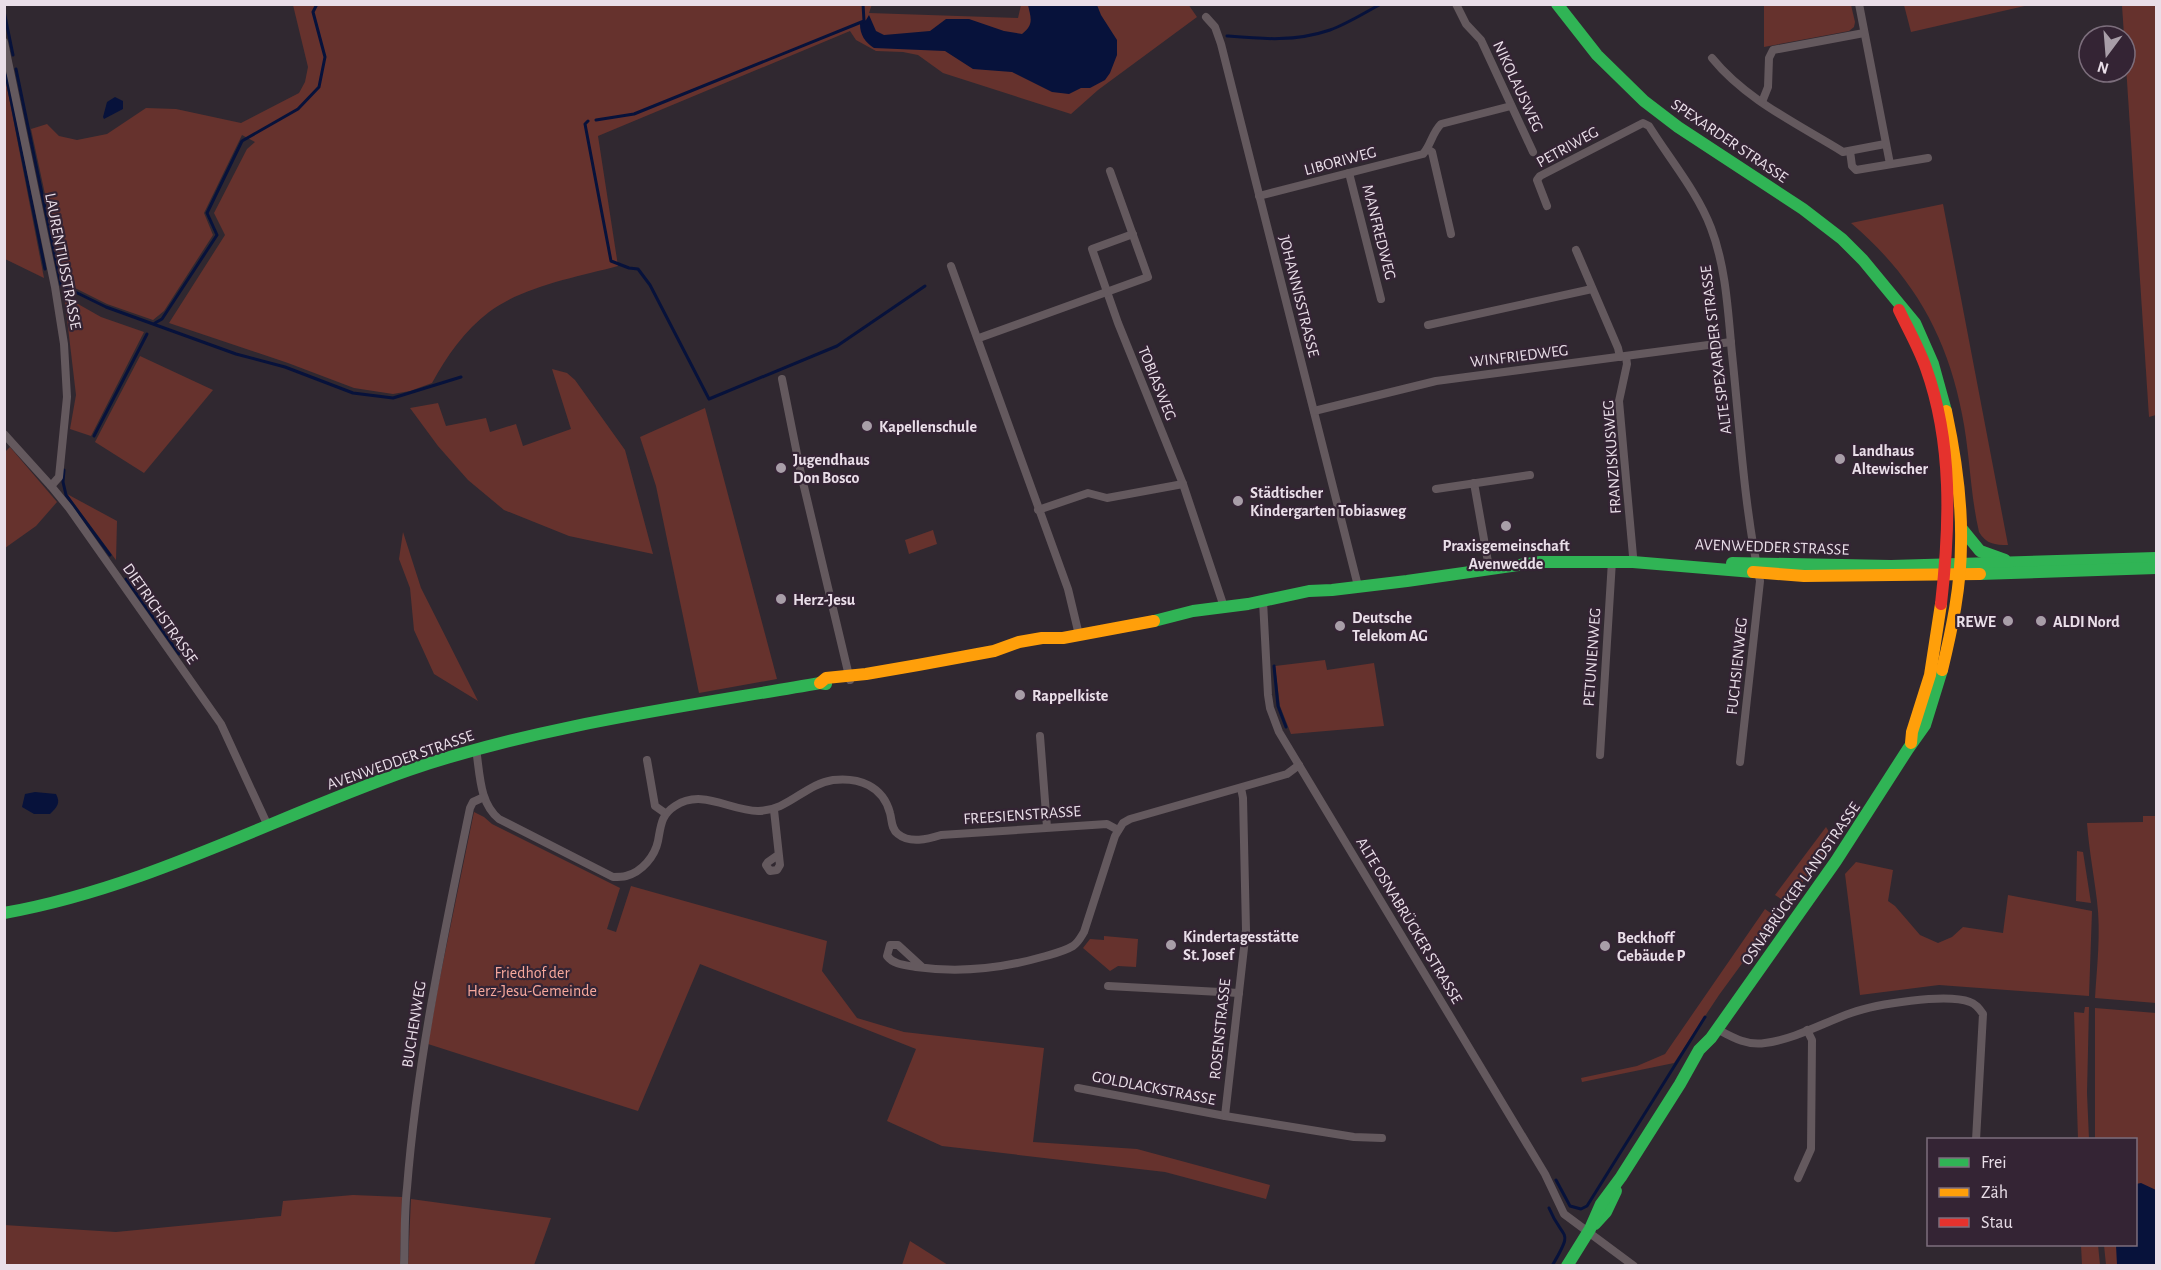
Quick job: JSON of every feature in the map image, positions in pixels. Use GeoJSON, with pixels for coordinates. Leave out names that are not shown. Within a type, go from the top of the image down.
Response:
{"type":"FeatureCollection","features":[{"type":"Feature","properties":{"kind":"main road","name":"SPEXARDER STRASSE"},"geometry":{"type":"LineString","coordinates":[[1557,4],[1614,73],[1675,125],[1784,196],[1838,236],[1879,276],[1911,316],[1924,340],[1943,395],[1952,441],[1962,529],[1960,569]]}},
{"type":"Feature","properties":{"kind":"main road","name":"SPEXARDER STRASSE"},"geometry":{"type":"LineString","coordinates":[[1892,294],[1926,367],[1940,420],[1944,442],[1948,512],[1945,570]]}},
{"type":"Feature","properties":{"kind":"main road"},"geometry":{"type":"LineString","coordinates":[[1962,529],[1982,553],[1999,559],[2022,562]]}},
{"type":"Feature","properties":{"kind":"main road","name":"AVENWEDDER STRASSE"},"geometry":{"type":"LineString","coordinates":[[1389,581],[1405,575],[1488,562],[1577,554],[1633,556],[1757,569]]}},
{"type":"Feature","properties":{"kind":"main road","name":"AVENWEDDER STRASSE"},"geometry":{"type":"LineString","coordinates":[[4,913],[38,908],[123,884],[409,770],[476,749],[573,728],[820,683],[828,684],[849,677],[994,651],[1030,640],[1063,638],[1178,616],[1188,611],[1208,607],[1296,596],[1304,598],[1321,596],[1331,590],[1540,562],[1612,561],[1757,569],[1830,567],[1945,570],[2022,562],[2157,558]]}},
{"type":"Feature","properties":{"kind":"main road","name":"AVENWEDDER STRASSE"},"geometry":{"type":"LineString","coordinates":[[1960,569],[2157,568]]}},
{"type":"Feature","properties":{"kind":"main road","name":"OSNABRÜCKER LANDSTRASSE"},"geometry":{"type":"LineString","coordinates":[[1567,1266],[1588,1231],[1610,1205],[1633,1154],[1680,1084],[1702,1060],[1714,1034],[1844,852],[1884,791],[1911,743],[1920,735],[1936,692],[1950,640],[1960,569]]}},
{"type":"Feature","properties":{"kind":"main road","name":"OSNABRÜCKER LANDSTRASSE"},"geometry":{"type":"LineString","coordinates":[[1911,743],[1936,645],[1945,570]]}},
{"type":"Feature","properties":{"kind":"street","name":"NIKOLAUSWEG"},"geometry":{"type":"LineString","coordinates":[[1456,4],[1466,24],[1481,40],[1533,152]]}},
{"type":"Feature","properties":{"kind":"street"},"geometry":{"type":"LineString","coordinates":[[1859,4],[1890,164]]}},
{"type":"Feature","properties":{"kind":"street","name":"JOHANNISSTRASSE"},"geometry":{"type":"LineString","coordinates":[[1206,17],[1215,27],[1221,44],[1358,586]]}},
{"type":"Feature","properties":{"kind":"street"},"geometry":{"type":"LineString","coordinates":[[1762,102],[1768,87],[1768,58],[1773,50],[1864,33]]}},
{"type":"Feature","properties":{"kind":"street","name":"LAURENTIUSSTRASSE"},"geometry":{"type":"LineString","coordinates":[[4,42],[55,288],[64,344],[67,398],[58,477],[51,486]]}},
{"type":"Feature","properties":{"kind":"street"},"geometry":{"type":"LineString","coordinates":[[1712,58],[1734,82],[1843,152],[1885,144]]}},
{"type":"Feature","properties":{"kind":"street"},"geometry":{"type":"LineString","coordinates":[[1451,234],[1432,152],[1427,149],[1435,130],[1441,124],[1511,106]]}},
{"type":"Feature","properties":{"kind":"street","name":"ALTE SPEXARDER STRASSE"},"geometry":{"type":"LineString","coordinates":[[1637,125],[1643,123],[1648,126],[1687,183],[1710,225],[1716,244],[1725,291],[1757,569]]}},
{"type":"Feature","properties":{"kind":"street","name":"PETRIWEG"},"geometry":{"type":"LineString","coordinates":[[1547,206],[1538,184],[1540,176],[1637,125]]}},
{"type":"Feature","properties":{"kind":"street","name":"LIBORIWEG"},"geometry":{"type":"LineString","coordinates":[[1259,196],[1423,154],[1427,149]]}},
{"type":"Feature","properties":{"kind":"street"},"geometry":{"type":"LineString","coordinates":[[1850,151],[1852,166],[1856,170],[1928,158]]}},
{"type":"Feature","properties":{"kind":"street"},"geometry":{"type":"LineString","coordinates":[[979,338],[1149,277],[1110,171]]}},
{"type":"Feature","properties":{"kind":"street","name":"MANFREDWEG"},"geometry":{"type":"LineString","coordinates":[[1349,173],[1381,299]]}},
{"type":"Feature","properties":{"kind":"street","name":"TOBIASWEG"},"geometry":{"type":"LineString","coordinates":[[1133,234],[1092,249],[1183,484],[1222,607]]}},
{"type":"Feature","properties":{"kind":"street"},"geometry":{"type":"LineString","coordinates":[[1576,250],[1623,357]]}},
{"type":"Feature","properties":{"kind":"street"},"geometry":{"type":"LineString","coordinates":[[951,266],[979,338],[1038,510],[1068,589],[1079,635]]}},
{"type":"Feature","properties":{"kind":"street"},"geometry":{"type":"LineString","coordinates":[[1428,325],[1592,289]]}},
{"type":"Feature","properties":{"kind":"street","name":"WINFRIEDWEG"},"geometry":{"type":"LineString","coordinates":[[1314,411],[1436,381],[1731,342]]}},
{"type":"Feature","properties":{"kind":"street","name":"FRANZISKUSWEG"},"geometry":{"type":"LineString","coordinates":[[1623,357],[1619,401],[1633,556]]}},
{"type":"Feature","properties":{"kind":"street"},"geometry":{"type":"LineString","coordinates":[[782,378],[801,474],[849,677]]}},
{"type":"Feature","properties":{"kind":"street","name":"DIETRICHSTRASSE"},"geometry":{"type":"LineString","coordinates":[[4,434],[51,486],[221,724],[268,826]]}},
{"type":"Feature","properties":{"kind":"street"},"geometry":{"type":"LineString","coordinates":[[1436,489],[1530,475]]}},
{"type":"Feature","properties":{"kind":"street"},"geometry":{"type":"LineString","coordinates":[[1474,483],[1488,562]]}},
{"type":"Feature","properties":{"kind":"street"},"geometry":{"type":"LineString","coordinates":[[1038,510],[1088,493],[1107,498],[1183,484]]}},
{"type":"Feature","properties":{"kind":"street","name":"PETUNIENWEG"},"geometry":{"type":"LineString","coordinates":[[1600,755],[1612,561]]}},
{"type":"Feature","properties":{"kind":"street","name":"FUCHSIENWEG"},"geometry":{"type":"LineString","coordinates":[[1740,762],[1760,581],[1757,569]]}},
{"type":"Feature","properties":{"kind":"street","name":"ALTE OSNABRÜCKER STRASSE"},"geometry":{"type":"LineString","coordinates":[[1263,601],[1270,708],[1279,732],[1545,1174],[1564,1214],[1634,1266]]}},
{"type":"Feature","properties":{"kind":"street"},"geometry":{"type":"LineString","coordinates":[[1040,736],[1047,826]]}},
{"type":"Feature","properties":{"kind":"street"},"geometry":{"type":"LineString","coordinates":[[476,749],[484,797],[491,813],[613,877],[627,876],[646,864],[655,851],[665,813],[677,804],[692,798],[748,810],[774,810],[778,855]]}},
{"type":"Feature","properties":{"kind":"street"},"geometry":{"type":"LineString","coordinates":[[646,760],[655,806],[665,813]]}},
{"type":"Feature","properties":{"kind":"street"},"geometry":{"type":"LineString","coordinates":[[922,967],[939,970],[982,970],[1015,965],[1076,945],[1084,932],[1118,830],[1130,819],[1287,774],[1299,765]]}},
{"type":"Feature","properties":{"kind":"street","name":"FREESIENSTRASSE"},"geometry":{"type":"LineString","coordinates":[[774,810],[789,803],[810,788],[830,781],[850,779],[872,786],[885,799],[896,833],[904,838],[926,839],[941,835],[1047,826],[1107,824],[1118,830]]}},
{"type":"Feature","properties":{"kind":"street","name":"ROSENSTRASSE"},"geometry":{"type":"LineString","coordinates":[[1225,1116],[1246,930],[1241,788]]}},
{"type":"Feature","properties":{"kind":"street","name":"BUCHENWEG"},"geometry":{"type":"LineString","coordinates":[[404,1266],[406,1188],[421,1065],[434,987],[470,808],[473,802],[484,797]]}},
{"type":"Feature","properties":{"kind":"street"},"geometry":{"type":"LineString","coordinates":[[1108,986],[1239,993]]}},
{"type":"Feature","properties":{"kind":"street"},"geometry":{"type":"LineString","coordinates":[[1714,1034],[1753,1044],[1783,1039],[1868,1008],[1945,999],[1968,1001],[1977,1005],[1983,1014],[1976,1138]]}},
{"type":"Feature","properties":{"kind":"street"},"geometry":{"type":"LineString","coordinates":[[1798,1178],[1811,1149],[1812,1040],[1807,1030]]}},
{"type":"Feature","properties":{"kind":"street","name":"GOLDLACKSTRASSE"},"geometry":{"type":"LineString","coordinates":[[1078,1088],[1225,1116]]}},
{"type":"Feature","properties":{"kind":"street"},"geometry":{"type":"LineString","coordinates":[[1225,1116],[1354,1137],[1382,1138]]}},
{"type":"Feature","properties":{"kind":"green space"},"geometry":{"type":"Polygon","coordinates":[[[872,4],[869,13],[1018,18],[1021,5],[1188,4],[1197,17],[1098,90],[1071,114],[943,73],[918,55],[876,51],[856,40],[850,31],[598,136],[618,266],[551,283],[503,303],[480,319],[464,336],[443,363],[432,383],[410,391],[393,394],[354,388],[169,323],[225,235],[214,213],[247,149],[255,142],[242,135],[204,213],[213,235],[164,311],[153,320],[107,304],[75,288],[74,278],[60,264],[31,129],[47,124],[59,136],[77,140],[107,134],[146,108],[176,109],[241,123],[299,93],[305,82],[308,67],[293,5],[872,4]]]}},
{"type":"Feature","properties":{"kind":"green space"},"geometry":{"type":"Polygon","coordinates":[[[1904,4],[2029,5],[1911,32],[1904,4]]]}},
{"type":"Feature","properties":{"kind":"green space"},"geometry":{"type":"Polygon","coordinates":[[[1764,5],[1851,5],[1854,27],[1849,31],[1764,47],[1764,5]]]}},
{"type":"Feature","properties":{"kind":"green space"},"geometry":{"type":"Polygon","coordinates":[[[2122,5],[2156,5],[2156,415],[2149,417],[2127,84],[2137,84],[2137,24],[2123,24],[2122,5]]]}},
{"type":"Feature","properties":{"kind":"green space"},"geometry":{"type":"Polygon","coordinates":[[[5,77],[44,278],[5,259],[5,77]]]}},
{"type":"Feature","properties":{"kind":"green space"},"geometry":{"type":"Polygon","coordinates":[[[1943,204],[2008,545],[1991,543],[1979,532],[1967,443],[1955,385],[1947,358],[1924,308],[1892,264],[1851,223],[1943,204]]]}},
{"type":"Feature","properties":{"kind":"green space"},"geometry":{"type":"Polygon","coordinates":[[[65,302],[78,304],[101,317],[144,332],[91,436],[70,429],[76,395],[65,302]]]}},
{"type":"Feature","properties":{"kind":"green space"},"geometry":{"type":"Polygon","coordinates":[[[140,356],[213,390],[144,473],[95,442],[140,356]]]}},
{"type":"Feature","properties":{"kind":"green space"},"geometry":{"type":"Polygon","coordinates":[[[552,369],[567,373],[575,380],[625,450],[653,554],[569,536],[504,510],[468,480],[438,446],[410,408],[438,403],[446,426],[486,418],[490,432],[516,424],[523,446],[571,429],[552,369]]]}},
{"type":"Feature","properties":{"kind":"green space"},"geometry":{"type":"Polygon","coordinates":[[[705,408],[777,679],[699,693],[656,486],[640,437],[705,408]]]}},
{"type":"Feature","properties":{"kind":"green space"},"geometry":{"type":"Polygon","coordinates":[[[10,447],[57,502],[36,526],[5,548],[5,452],[10,447]]]}},
{"type":"Feature","properties":{"kind":"green space"},"geometry":{"type":"Polygon","coordinates":[[[67,494],[117,521],[116,560],[67,494]]]}},
{"type":"Feature","properties":{"kind":"green space"},"geometry":{"type":"Polygon","coordinates":[[[933,530],[937,544],[909,554],[905,540],[933,530]]]}},
{"type":"Feature","properties":{"kind":"green space"},"geometry":{"type":"Polygon","coordinates":[[[403,532],[421,588],[478,701],[434,674],[414,630],[410,588],[399,559],[403,532]]]}},
{"type":"Feature","properties":{"kind":"green space"},"geometry":{"type":"Polygon","coordinates":[[[1325,660],[1327,670],[1374,663],[1384,726],[1291,734],[1280,706],[1275,666],[1325,660]]]}},
{"type":"Feature","properties":{"kind":"green space","name":"Friedhof der Herz-Jesu-Gemeinde"},"geometry":{"type":"Polygon","coordinates":[[[474,812],[492,824],[620,888],[607,929],[616,932],[631,886],[827,941],[822,971],[857,1018],[904,1032],[1044,1048],[1033,1142],[1137,1149],[1270,1185],[1266,1199],[1165,1172],[942,1146],[887,1121],[916,1049],[700,964],[638,1111],[428,1044],[474,812]]]}},
{"type":"Feature","properties":{"kind":"green space"},"geometry":{"type":"Polygon","coordinates":[[[2143,816],[2156,816],[2156,1003],[2095,998],[2099,925],[2087,823],[2143,822],[2143,816]]]}},
{"type":"Feature","properties":{"kind":"green space"},"geometry":{"type":"Polygon","coordinates":[[[1826,827],[1834,840],[1787,903],[1775,895],[1826,827]]]}},
{"type":"Feature","properties":{"kind":"green space"},"geometry":{"type":"Polygon","coordinates":[[[2077,851],[2083,852],[2091,903],[2076,901],[2077,851]]]}},
{"type":"Feature","properties":{"kind":"green space"},"geometry":{"type":"Polygon","coordinates":[[[1856,862],[1893,870],[1888,901],[1920,935],[1938,943],[1952,937],[1963,927],[2003,933],[2008,895],[2092,911],[2089,996],[1939,985],[1860,995],[1845,874],[1856,862]]]}},
{"type":"Feature","properties":{"kind":"green space"},"geometry":{"type":"Polygon","coordinates":[[[1765,909],[1776,917],[1719,995],[1674,1063],[1582,1082],[1581,1078],[1637,1066],[1665,1054],[1765,909]]]}},
{"type":"Feature","properties":{"kind":"green space"},"geometry":{"type":"Polygon","coordinates":[[[1104,936],[1138,939],[1136,967],[1118,966],[1110,971],[1083,948],[1090,939],[1104,940],[1104,936]]]}},
{"type":"Feature","properties":{"kind":"green space"},"geometry":{"type":"Polygon","coordinates":[[[2085,1007],[2089,1007],[2087,1093],[2089,1138],[2078,1138],[2074,1012],[2084,1013],[2085,1007]]]}},
{"type":"Feature","properties":{"kind":"green space"},"geometry":{"type":"Polygon","coordinates":[[[2095,1008],[2156,1013],[2156,1265],[2106,1265],[2104,1246],[2137,1246],[2137,1138],[2095,1138],[2095,1008]]]}},
{"type":"Feature","properties":{"kind":"green space"},"geometry":{"type":"Polygon","coordinates":[[[353,1195],[402,1197],[400,1265],[5,1265],[4,1225],[116,1232],[281,1216],[283,1201],[353,1195]]]}},
{"type":"Feature","properties":{"kind":"green space"},"geometry":{"type":"Polygon","coordinates":[[[411,1199],[551,1218],[534,1265],[408,1265],[411,1199]]]}},
{"type":"Feature","properties":{"kind":"green space"},"geometry":{"type":"Polygon","coordinates":[[[910,1241],[948,1265],[902,1265],[910,1241]]]}},
{"type":"Feature","properties":{"kind":"green space"},"geometry":{"type":"Polygon","coordinates":[[[2081,1246],[2098,1246],[2100,1265],[2082,1265],[2081,1246]]]}},
{"type":"Feature","properties":{"kind":"shaded area"},"geometry":{"type":"Polygon","coordinates":[[[1028,5],[1097,5],[1117,40],[1117,55],[1105,80],[1090,88],[1081,88],[1069,94],[1052,92],[1012,72],[973,69],[945,51],[874,48],[864,38],[860,28],[860,24],[869,15],[876,31],[884,35],[930,31],[946,19],[969,19],[1004,31],[1022,34],[1030,24],[1028,5]]]}},
{"type":"Feature","properties":{"kind":"shaded area"},"geometry":{"type":"Polygon","coordinates":[[[115,97],[123,101],[123,109],[104,119],[107,102],[115,97]]]}},
{"type":"Feature","properties":{"kind":"shaded area"},"geometry":{"type":"Polygon","coordinates":[[[35,792],[56,794],[58,805],[50,814],[34,814],[22,807],[25,794],[35,792]]]}},
{"type":"Feature","properties":{"kind":"shaded area"},"geometry":{"type":"Polygon","coordinates":[[[2141,1183],[2156,1190],[2156,1265],[2117,1265],[2116,1246],[2137,1246],[2137,1184],[2141,1183]]]}},
{"type":"Feature","properties":{"kind":"waterway"},"geometry":{"type":"LineString","coordinates":[[155,323],[162,319],[217,235],[207,213],[242,141],[298,109],[319,87],[325,57],[313,12],[317,4]]}},
{"type":"Feature","properties":{"kind":"waterway"},"geometry":{"type":"LineString","coordinates":[[596,120],[634,114],[864,21],[863,4]]}},
{"type":"Feature","properties":{"kind":"waterway"},"geometry":{"type":"LineString","coordinates":[[1227,36],[1278,39],[1317,34],[1343,25],[1381,4]]}},
{"type":"Feature","properties":{"kind":"waterway"},"geometry":{"type":"LineString","coordinates":[[4,11],[13,55]]}},
{"type":"Feature","properties":{"kind":"waterway"},"geometry":{"type":"LineString","coordinates":[[16,69],[61,285],[106,307],[236,354],[285,367],[353,393],[393,398],[461,377]]}},
{"type":"Feature","properties":{"kind":"waterway"},"geometry":{"type":"LineString","coordinates":[[4,76],[6,75],[45,269]]}},
{"type":"Feature","properties":{"kind":"waterway"},"geometry":{"type":"LineString","coordinates":[[588,121],[585,124],[611,261],[638,269],[650,285],[709,399],[837,346],[925,286]]}},
{"type":"Feature","properties":{"kind":"waterway"},"geometry":{"type":"LineString","coordinates":[[94,436],[147,334]]}},
{"type":"Feature","properties":{"kind":"waterway"},"geometry":{"type":"LineString","coordinates":[[64,470],[63,482],[66,495],[110,555]]}},
{"type":"Feature","properties":{"kind":"waterway"},"geometry":{"type":"LineString","coordinates":[[126,579],[179,654]]}},
{"type":"Feature","properties":{"kind":"waterway"},"geometry":{"type":"LineString","coordinates":[[1274,666],[1278,706],[1286,727]]}},
{"type":"Feature","properties":{"kind":"waterway"},"geometry":{"type":"LineString","coordinates":[[1556,1180],[1570,1206],[1581,1209],[1587,1206],[1705,1017]]}},
{"type":"Feature","properties":{"kind":"waterway"},"geometry":{"type":"LineString","coordinates":[[1549,1208],[1565,1239],[1552,1266]]}},
{"type":"Feature","properties":{"kind":"traffic: fast"},"geometry":{"type":"LineString","coordinates":[[1557,4],[1597,55],[1644,101],[1678,127],[1803,209],[1842,239],[1863,260],[1915,323],[1933,364],[1946,411]]}},
{"type":"Feature","properties":{"kind":"traffic: fast"},"geometry":{"type":"LineString","coordinates":[[1962,529],[1980,551],[2005,560]]}},
{"type":"Feature","properties":{"kind":"traffic: fast"},"geometry":{"type":"LineString","coordinates":[[1732,563],[1891,566],[2156,558]]}},
{"type":"Feature","properties":{"kind":"traffic: fast"},"geometry":{"type":"LineString","coordinates":[[1154,621],[1193,611],[1248,604],[1309,591],[1407,581],[1540,562],[1633,562],[1753,572]]}},
{"type":"Feature","properties":{"kind":"traffic: fast"},"geometry":{"type":"LineString","coordinates":[[1980,574],[2156,568]]}},
{"type":"Feature","properties":{"kind":"traffic: fast"},"geometry":{"type":"LineString","coordinates":[[1567,1266],[1590,1229],[1601,1204],[1621,1177],[1699,1050],[1711,1038],[1836,861],[1925,725],[1942,670]]}},
{"type":"Feature","properties":{"kind":"traffic: fast"},"geometry":{"type":"LineString","coordinates":[[4,913],[57,902],[108,887],[209,850],[409,770],[459,754],[561,729],[665,709],[820,683],[826,684]]}},
{"type":"Feature","properties":{"kind":"traffic: fast"},"geometry":{"type":"LineString","coordinates":[[1595,1224],[1606,1212],[1616,1191]]}},
{"type":"Feature","properties":{"kind":"traffic: slow"},"geometry":{"type":"LineString","coordinates":[[1942,670],[1955,607],[1961,543],[1957,477],[1946,411]]}},
{"type":"Feature","properties":{"kind":"traffic: slow"},"geometry":{"type":"LineString","coordinates":[[1753,572],[1804,576],[1980,574]]}},
{"type":"Feature","properties":{"kind":"traffic: slow"},"geometry":{"type":"LineString","coordinates":[[1911,743],[1912,732],[1930,675],[1941,604]]}},
{"type":"Feature","properties":{"kind":"traffic: slow"},"geometry":{"type":"LineString","coordinates":[[820,683],[826,678],[866,674],[994,651],[1019,642],[1042,638],[1063,638],[1154,621]]}},
{"type":"Feature","properties":{"kind":"traffic: jam"},"geometry":{"type":"LineString","coordinates":[[1899,310],[1926,368],[1941,426],[1947,485],[1946,545],[1941,604]]}},
{"type":"Feature","properties":{"kind":"place","name":"Kapellenschule"},"geometry":{"type":"Point","coordinates":[867,426]}},
{"type":"Feature","properties":{"kind":"place","name":"Landhaus Altewischer"},"geometry":{"type":"Point","coordinates":[1840,459]}},
{"type":"Feature","properties":{"kind":"place","name":"Jugendhaus Don Bosco"},"geometry":{"type":"Point","coordinates":[781,468]}},
{"type":"Feature","properties":{"kind":"place","name":"Städtischer Kindergarten Tobiasweg"},"geometry":{"type":"Point","coordinates":[1238,501]}},
{"type":"Feature","properties":{"kind":"place","name":"Praxisgemeinschaft Avenwedde"},"geometry":{"type":"Point","coordinates":[1506,526]}},
{"type":"Feature","properties":{"kind":"place","name":"Herz-Jesu"},"geometry":{"type":"Point","coordinates":[781,599]}},
{"type":"Feature","properties":{"kind":"place","name":"REWE"},"geometry":{"type":"Point","coordinates":[2008,621]}},
{"type":"Feature","properties":{"kind":"place","name":"ALDI Nord"},"geometry":{"type":"Point","coordinates":[2041,621]}},
{"type":"Feature","properties":{"kind":"place","name":"Deutsche Telekom AG"},"geometry":{"type":"Point","coordinates":[1340,626]}},
{"type":"Feature","properties":{"kind":"place","name":"Rappelkiste"},"geometry":{"type":"Point","coordinates":[1020,695]}},
{"type":"Feature","properties":{"kind":"place","name":"Kindertagesstätte St. Josef"},"geometry":{"type":"Point","coordinates":[1171,945]}},
{"type":"Feature","properties":{"kind":"place","name":"Beckhoff Gebäude P"},"geometry":{"type":"Point","coordinates":[1605,946]}}]}
